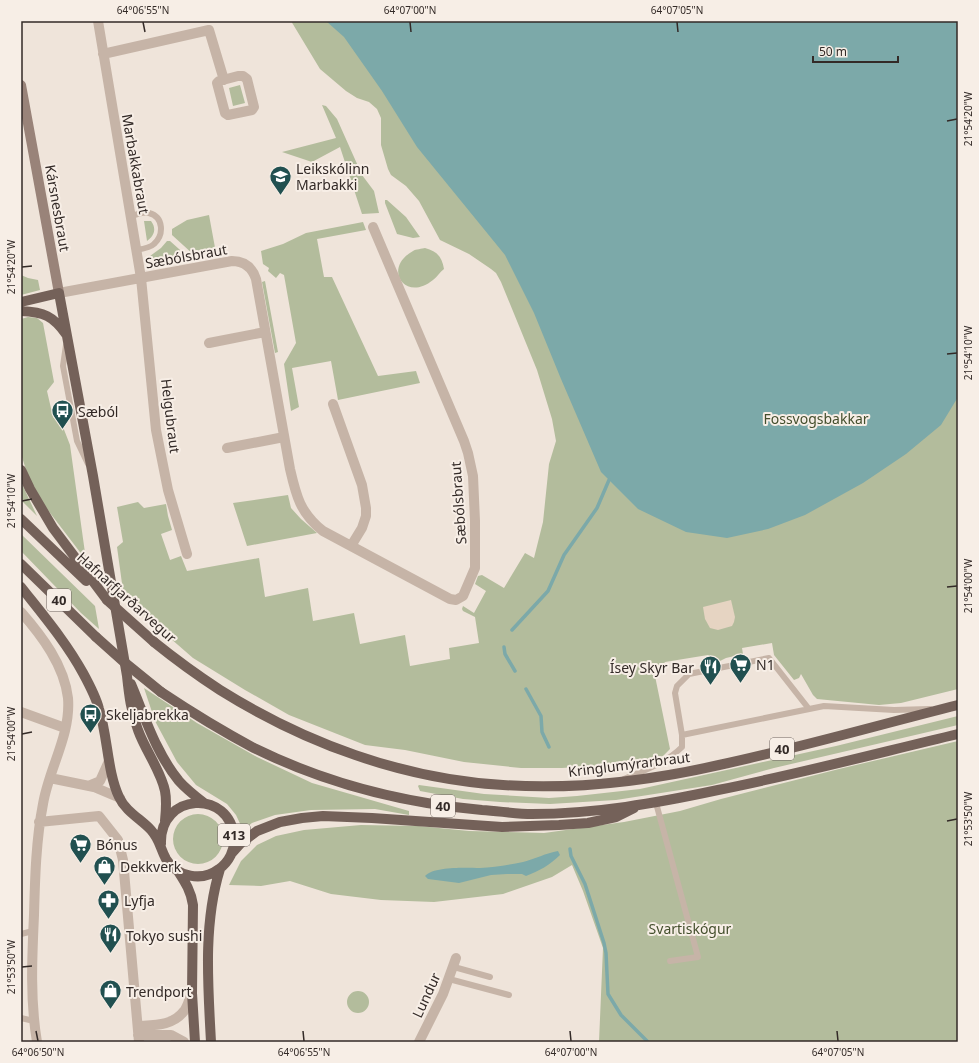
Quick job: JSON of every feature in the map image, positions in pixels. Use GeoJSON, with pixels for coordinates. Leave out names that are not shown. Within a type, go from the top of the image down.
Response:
{"type":"FeatureCollection","features":[{"type":"Feature","properties":{"kind":"main road"},"geometry":{"type":"LineString","coordinates":[[21,302],[59,293]]}},
{"type":"Feature","properties":{"kind":"main road","name":"Kársnesbraut"},"geometry":{"type":"LineString","coordinates":[[59,293],[93,476],[127,676]]}},
{"type":"Feature","properties":{"kind":"main road"},"geometry":{"type":"LineString","coordinates":[[21,311],[46,315],[58,323],[67,336]]}},
{"type":"Feature","properties":{"kind":"main road"},"geometry":{"type":"LineString","coordinates":[[21,470],[53,528],[92,583]]}},
{"type":"Feature","properties":{"kind":"main road","name":"Hafnarfjarðarvegur"},"geometry":{"type":"LineString","coordinates":[[21,520],[92,583],[107,600],[154,642],[220,690]]}},
{"type":"Feature","properties":{"kind":"main road","name":"40"},"geometry":{"type":"LineString","coordinates":[[21,564],[124,662],[161,692],[213,725],[254,748],[307,771],[393,797],[450,807],[530,814],[642,805],[776,778],[958,734]]}},
{"type":"Feature","properties":{"kind":"main road"},"geometry":{"type":"LineString","coordinates":[[21,587],[56,631],[82,673],[99,708],[109,761],[120,798],[130,812],[151,830],[161,844],[166,859],[187,883],[193,905],[192,993],[195,1042]]}},
{"type":"Feature","properties":{"kind":"main road","name":"413"},"geometry":{"type":"LineString","coordinates":[[127,676],[159,749],[171,770],[186,789],[204,803],[217,809],[228,818],[231,825],[234,839],[232,853],[220,869],[213,890],[209,945],[211,1042]]}},
{"type":"Feature","properties":{"kind":"main road","name":"413"},"geometry":{"type":"LineString","coordinates":[[127,676],[130,705],[138,730],[146,751],[165,790],[165,821],[161,835],[161,844]]}},
{"type":"Feature","properties":{"kind":"main road","name":"Kringlumýrarbraut"},"geometry":{"type":"LineString","coordinates":[[220,690],[305,736],[366,759],[423,774],[502,785],[565,786],[615,782],[718,766],[958,705]]}},
{"type":"Feature","properties":{"kind":"main road"},"geometry":{"type":"LineString","coordinates":[[165,821],[174,812],[185,805],[191,803],[204,803]]}},
{"type":"Feature","properties":{"kind":"main road"},"geometry":{"type":"LineString","coordinates":[[232,853],[241,843],[257,831],[280,822],[302,818],[323,816],[372,818],[502,827],[559,825],[616,817],[642,805]]}},
{"type":"Feature","properties":{"kind":"main road"},"geometry":{"type":"LineString","coordinates":[[178,871],[190,876],[202,876],[209,875],[220,869]]}},
{"type":"Feature","properties":{"kind":"street","name":"Marbakkabraut"},"geometry":{"type":"LineString","coordinates":[[98,21],[141,278]]}},
{"type":"Feature","properties":{"kind":"street"},"geometry":{"type":"LineString","coordinates":[[103,54],[209,30],[224,80]]}},
{"type":"Feature","properties":{"kind":"street","name":"Kársnesbraut"},"geometry":{"type":"LineString","coordinates":[[21,85],[59,293]]}},
{"type":"Feature","properties":{"kind":"street","name":"Sæbólsbraut"},"geometry":{"type":"LineString","coordinates":[[59,293],[232,261],[241,262],[249,267],[254,274],[296,495],[305,514],[322,530],[453,600],[463,596],[475,568],[473,476],[468,453],[373,227]]}},
{"type":"Feature","properties":{"kind":"street","name":"Helgubraut"},"geometry":{"type":"LineString","coordinates":[[141,278],[156,430],[168,490],[187,554]]}},
{"type":"Feature","properties":{"kind":"street"},"geometry":{"type":"LineString","coordinates":[[209,343],[265,332]]}},
{"type":"Feature","properties":{"kind":"street"},"geometry":{"type":"LineString","coordinates":[[333,404],[362,485],[366,508],[366,516],[362,528],[351,546]]}},
{"type":"Feature","properties":{"kind":"street"},"geometry":{"type":"LineString","coordinates":[[227,448],[284,437]]}},
{"type":"Feature","properties":{"kind":"street"},"geometry":{"type":"LineString","coordinates":[[21,612],[32,624],[52,653],[64,679],[68,699],[67,722],[43,801],[39,822],[31,974],[37,1042]]}},
{"type":"Feature","properties":{"kind":"street"},"geometry":{"type":"LineString","coordinates":[[21,712],[65,728]]}},
{"type":"Feature","properties":{"kind":"street"},"geometry":{"type":"LineString","coordinates":[[88,786],[100,781],[109,761]]}},
{"type":"Feature","properties":{"kind":"street"},"geometry":{"type":"LineString","coordinates":[[50,778],[88,786],[120,798]]}},
{"type":"Feature","properties":{"kind":"street"},"geometry":{"type":"LineString","coordinates":[[39,822],[99,816],[118,840],[123,860],[138,1035]]}},
{"type":"Feature","properties":{"kind":"street","name":"Lundur"},"geometry":{"type":"LineString","coordinates":[[419,1042],[436,1008],[455,963]]}},
{"type":"Feature","properties":{"kind":"street"},"geometry":{"type":"LineString","coordinates":[[138,1035],[160,1024],[170,1022],[178,1017],[185,1010],[192,993]]}},
{"type":"Feature","properties":{"kind":"street"},"geometry":{"type":"LineString","coordinates":[[138,1035],[171,1035],[184,1042]]}},
{"type":"Feature","properties":{"kind":"lane"},"geometry":{"type":"LineString","coordinates":[[131,216],[148,212],[155,215],[160,222],[161,228],[159,238],[153,245],[136,250]]}},
{"type":"Feature","properties":{"kind":"lane"},"geometry":{"type":"LineString","coordinates":[[615,782],[652,767],[674,755],[682,747],[682,735],[675,692],[677,686],[689,674],[769,658],[810,709]]}},
{"type":"Feature","properties":{"kind":"lane"},"geometry":{"type":"LineString","coordinates":[[682,735],[824,706],[894,710],[947,708]]}},
{"type":"Feature","properties":{"kind":"lane"},"geometry":{"type":"LineString","coordinates":[[656,803],[698,957],[670,961]]}},
{"type":"Feature","properties":{"kind":"lane"},"geometry":{"type":"LineString","coordinates":[[21,934],[33,931]]}},
{"type":"Feature","properties":{"kind":"lane"},"geometry":{"type":"LineString","coordinates":[[455,963],[490,977]]}},
{"type":"Feature","properties":{"kind":"lane"},"geometry":{"type":"LineString","coordinates":[[449,979],[509,995]]}},
{"type":"Feature","properties":{"kind":"lane"},"geometry":{"type":"LineString","coordinates":[[21,1018],[34,1021]]}},
{"type":"Feature","properties":{"kind":"green space","name":"Fossvogsbakkar"},"geometry":{"type":"Polygon","coordinates":[[[291,21],[958,21],[958,689],[901,703],[879,705],[817,699],[813,695],[801,674],[799,678],[794,680],[774,655],[772,643],[742,648],[743,654],[726,658],[718,662],[708,655],[665,662],[655,676],[670,749],[663,756],[636,763],[562,768],[521,768],[464,762],[405,750],[365,745],[289,715],[193,658],[124,598],[117,547],[123,542],[117,507],[138,502],[144,508],[166,504],[172,530],[161,534],[170,560],[181,556],[187,571],[259,558],[265,597],[308,588],[313,621],[354,613],[360,644],[405,635],[410,666],[450,659],[449,648],[479,643],[475,617],[462,609],[463,606],[474,613],[486,591],[475,584],[478,576],[482,575],[504,588],[525,553],[534,558],[543,522],[549,464],[556,441],[552,419],[537,370],[501,282],[496,273],[491,269],[469,254],[440,240],[419,201],[406,186],[391,175],[388,169],[381,145],[381,118],[377,109],[369,102],[357,98],[346,91],[320,69],[291,21]]]}},
{"type":"Feature","properties":{"kind":"green space"},"geometry":{"type":"Polygon","coordinates":[[[240,85],[245,103],[233,106],[229,88],[240,85]]]}},
{"type":"Feature","properties":{"kind":"green space"},"geometry":{"type":"Polygon","coordinates":[[[322,105],[326,106],[337,119],[362,175],[374,191],[379,213],[362,214],[340,147],[312,162],[282,152],[336,138],[322,105]]]}},
{"type":"Feature","properties":{"kind":"green space"},"geometry":{"type":"Polygon","coordinates":[[[385,200],[387,200],[406,217],[420,237],[413,238],[397,234],[385,200]]]}},
{"type":"Feature","properties":{"kind":"green space"},"geometry":{"type":"Polygon","coordinates":[[[209,215],[216,253],[194,255],[172,235],[172,229],[187,220],[209,215]]]}},
{"type":"Feature","properties":{"kind":"green space"},"geometry":{"type":"Polygon","coordinates":[[[144,221],[151,221],[154,227],[153,235],[147,241],[144,221]]]}},
{"type":"Feature","properties":{"kind":"green space"},"geometry":{"type":"Polygon","coordinates":[[[363,222],[366,230],[317,239],[324,277],[332,277],[378,376],[416,371],[420,383],[338,400],[331,361],[292,368],[299,407],[291,411],[284,364],[296,343],[284,275],[280,273],[276,278],[268,271],[269,268],[263,264],[261,251],[283,244],[306,233],[363,222]]]}},
{"type":"Feature","properties":{"kind":"green space"},"geometry":{"type":"Polygon","coordinates":[[[167,241],[170,241],[188,257],[158,262],[152,261],[150,256],[161,248],[167,241]]]}},
{"type":"Feature","properties":{"kind":"green space"},"geometry":{"type":"Polygon","coordinates":[[[425,248],[438,255],[442,261],[444,269],[433,280],[423,286],[414,288],[406,285],[398,274],[399,266],[404,258],[413,251],[425,248]]]}},
{"type":"Feature","properties":{"kind":"green space"},"geometry":{"type":"Polygon","coordinates":[[[21,275],[38,280],[40,290],[21,295],[21,275]]]}},
{"type":"Feature","properties":{"kind":"green space"},"geometry":{"type":"Polygon","coordinates":[[[265,281],[278,352],[275,353],[262,282],[265,281]]]}},
{"type":"Feature","properties":{"kind":"green space"},"geometry":{"type":"Polygon","coordinates":[[[28,317],[37,318],[43,323],[54,382],[47,391],[53,417],[63,427],[70,445],[86,560],[44,505],[28,476],[21,454],[21,319],[28,317]]]}},
{"type":"Feature","properties":{"kind":"green space"},"geometry":{"type":"Polygon","coordinates":[[[21,482],[37,516],[21,500],[21,482]]]}},
{"type":"Feature","properties":{"kind":"green space"},"geometry":{"type":"Polygon","coordinates":[[[288,495],[291,508],[317,533],[247,546],[233,503],[288,495]]]}},
{"type":"Feature","properties":{"kind":"green space"},"geometry":{"type":"Polygon","coordinates":[[[21,534],[95,606],[99,629],[81,613],[21,551],[21,534]]]}},
{"type":"Feature","properties":{"kind":"green space"},"geometry":{"type":"Polygon","coordinates":[[[144,688],[197,723],[257,757],[312,783],[409,811],[409,815],[375,809],[311,810],[275,815],[252,823],[243,830],[236,815],[227,804],[196,785],[177,762],[155,721],[144,688]]]}},
{"type":"Feature","properties":{"kind":"green space"},"geometry":{"type":"Polygon","coordinates":[[[958,716],[958,725],[774,768],[712,785],[616,800],[550,804],[500,802],[463,799],[420,791],[418,786],[484,794],[549,798],[640,789],[836,746],[958,716]]]}},
{"type":"Feature","properties":{"kind":"green space","name":"Svartiskógur"},"geometry":{"type":"Polygon","coordinates":[[[958,741],[958,1042],[599,1042],[603,948],[583,891],[572,865],[552,877],[503,894],[434,902],[381,900],[331,894],[290,881],[261,886],[229,885],[241,861],[257,845],[276,836],[304,830],[361,825],[419,826],[469,831],[544,833],[624,822],[680,811],[839,769],[958,741]]]}},
{"type":"Feature","properties":{"kind":"green space"},"geometry":{"type":"Polygon","coordinates":[[[193,814],[203,814],[216,821],[223,834],[223,844],[216,857],[203,864],[193,864],[184,860],[177,853],[173,844],[173,834],[177,825],[184,818],[193,814]]]}},
{"type":"Feature","properties":{"kind":"green space"},"geometry":{"type":"Polygon","coordinates":[[[358,991],[366,994],[369,1002],[366,1010],[358,1013],[350,1010],[347,1002],[350,994],[358,991]]]}},
{"type":"Feature","properties":{"kind":"shaded area"},"geometry":{"type":"Polygon","coordinates":[[[731,600],[735,617],[732,626],[718,630],[710,628],[705,619],[703,607],[731,600]]]}},
{"type":"Feature","properties":{"kind":"water"},"geometry":{"type":"Polygon","coordinates":[[[326,21],[958,21],[958,397],[941,425],[906,454],[863,483],[805,515],[768,529],[727,538],[686,532],[638,509],[601,472],[534,313],[505,255],[417,147],[382,91],[344,37],[326,21]]]}},
{"type":"Feature","properties":{"kind":"water"},"geometry":{"type":"Polygon","coordinates":[[[558,851],[560,855],[552,862],[540,870],[526,876],[522,874],[491,875],[459,883],[428,879],[425,876],[443,869],[485,868],[518,863],[558,851]]]}},
{"type":"Feature","properties":{"kind":"waterway"},"geometry":{"type":"LineString","coordinates":[[512,630],[548,591],[564,555],[597,508],[609,480]]}},
{"type":"Feature","properties":{"kind":"waterway"},"geometry":{"type":"LineString","coordinates":[[504,647],[505,654],[515,671]]}},
{"type":"Feature","properties":{"kind":"waterway"},"geometry":{"type":"LineString","coordinates":[[526,689],[541,716],[542,732],[549,747]]}},
{"type":"Feature","properties":{"kind":"waterway"},"geometry":{"type":"LineString","coordinates":[[570,849],[571,856],[585,884],[604,943],[606,953],[608,994],[621,1015],[648,1042]]}},
{"type":"Feature","properties":{"kind":"place","name":"Leikskólinn Marbakki"},"geometry":{"type":"Point","coordinates":[281,196]}},
{"type":"Feature","properties":{"kind":"place","name":"Sæból"},"geometry":{"type":"Point","coordinates":[63,430]}},
{"type":"Feature","properties":{"kind":"place","name":"N1"},"geometry":{"type":"Point","coordinates":[740,684]}},
{"type":"Feature","properties":{"kind":"place","name":"Ísey Skyr Bar"},"geometry":{"type":"Point","coordinates":[710,686]}},
{"type":"Feature","properties":{"kind":"place","name":"Skeljabrekka"},"geometry":{"type":"Point","coordinates":[91,734]}},
{"type":"Feature","properties":{"kind":"place","name":"Bónus"},"geometry":{"type":"Point","coordinates":[81,864]}},
{"type":"Feature","properties":{"kind":"place","name":"Dekkverk"},"geometry":{"type":"Point","coordinates":[105,886]}},
{"type":"Feature","properties":{"kind":"place","name":"Lyfja"},"geometry":{"type":"Point","coordinates":[108,920]}},
{"type":"Feature","properties":{"kind":"place","name":"Tokyo sushi"},"geometry":{"type":"Point","coordinates":[111,954]}},
{"type":"Feature","properties":{"kind":"place","name":"Trendport"},"geometry":{"type":"Point","coordinates":[110,1010]}}]}
